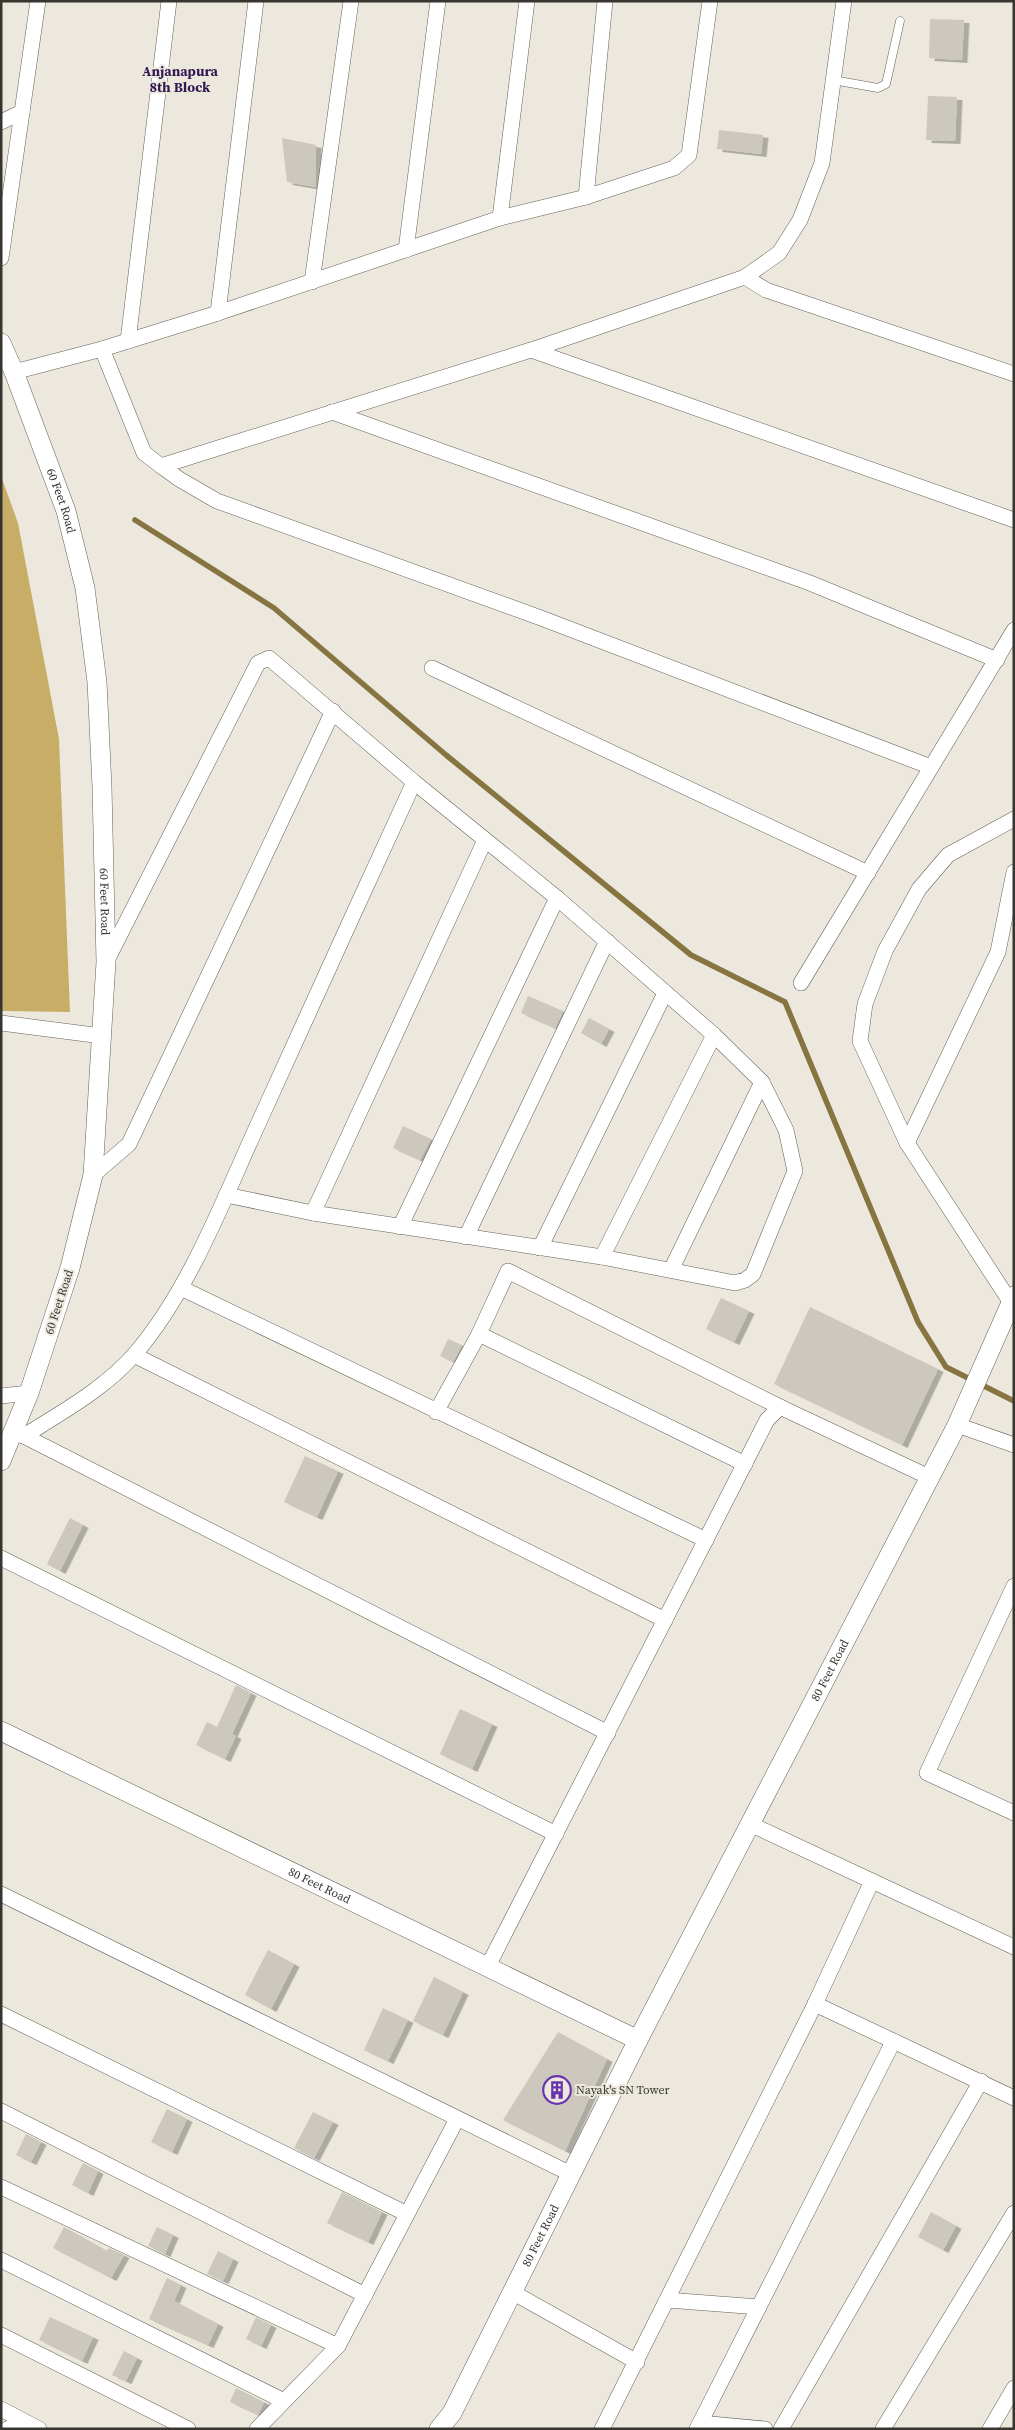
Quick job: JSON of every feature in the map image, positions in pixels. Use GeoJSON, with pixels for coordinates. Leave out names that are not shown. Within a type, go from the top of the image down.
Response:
{"type":"FeatureCollection","features":[{"type":"Feature","properties":{"kind":"street"},"geometry":{"type":"LineString","coordinates":[[1,258],[38,1]]}},
{"type":"Feature","properties":{"kind":"street"},"geometry":{"type":"LineString","coordinates":[[128,341],[169,1]]}},
{"type":"Feature","properties":{"kind":"street"},"geometry":{"type":"LineString","coordinates":[[218,313],[256,1]]}},
{"type":"Feature","properties":{"kind":"street"},"geometry":{"type":"LineString","coordinates":[[312,282],[351,1]]}},
{"type":"Feature","properties":{"kind":"street"},"geometry":{"type":"LineString","coordinates":[[406,250],[438,1]]}},
{"type":"Feature","properties":{"kind":"street"},"geometry":{"type":"LineString","coordinates":[[500,218],[527,1]]}},
{"type":"Feature","properties":{"kind":"street"},"geometry":{"type":"LineString","coordinates":[[586,197],[605,1]]}},
{"type":"Feature","properties":{"kind":"street"},"geometry":{"type":"LineString","coordinates":[[14,372],[128,341],[312,282],[500,218],[586,197],[674,168],[689,156],[710,1]]}},
{"type":"Feature","properties":{"kind":"street"},"geometry":{"type":"LineString","coordinates":[[161,466],[531,350],[745,277],[779,253],[800,220],[822,163],[844,1]]}},
{"type":"Feature","properties":{"kind":"street"},"geometry":{"type":"LineString","coordinates":[[1,122],[22,112]]}},
{"type":"Feature","properties":{"kind":"street"},"geometry":{"type":"LineString","coordinates":[[745,277],[766,290],[1014,374]]}},
{"type":"Feature","properties":{"kind":"street","name":"60 Feet Road"},"geometry":{"type":"LineString","coordinates":[[1,343],[14,372],[66,511],[85,588],[97,682],[102,787],[106,962],[93,1175],[70,1268],[29,1392],[19,1434],[1,1461]]}},
{"type":"Feature","properties":{"kind":"street"},"geometry":{"type":"LineString","coordinates":[[102,349],[144,453],[179,479],[217,501],[541,618],[931,766]]}},
{"type":"Feature","properties":{"kind":"street"},"geometry":{"type":"LineString","coordinates":[[531,350],[1014,520]]}},
{"type":"Feature","properties":{"kind":"street"},"geometry":{"type":"LineString","coordinates":[[332,412],[810,583],[997,660]]}},
{"type":"Feature","properties":{"kind":"street"},"geometry":{"type":"LineString","coordinates":[[801,983],[1014,630]]}},
{"type":"Feature","properties":{"kind":"street"},"geometry":{"type":"LineString","coordinates":[[106,962],[258,663],[269,658],[414,782],[557,898],[714,1035],[762,1082],[786,1130],[795,1171],[753,1274],[745,1280],[735,1283],[602,1257],[313,1213],[226,1195]]}},
{"type":"Feature","properties":{"kind":"street"},"geometry":{"type":"LineString","coordinates":[[432,668],[868,873]]}},
{"type":"Feature","properties":{"kind":"street"},"geometry":{"type":"LineString","coordinates":[[93,1175],[129,1144],[333,712]]}},
{"type":"Feature","properties":{"kind":"street"},"geometry":{"type":"LineString","coordinates":[[19,1434],[66,1410],[103,1383],[134,1354],[181,1288],[226,1195],[414,782]]}},
{"type":"Feature","properties":{"kind":"street"},"geometry":{"type":"LineString","coordinates":[[1013,1300],[907,1143],[860,1041],[865,1004],[885,951],[918,889],[948,855],[1014,820]]}},
{"type":"Feature","properties":{"kind":"street"},"geometry":{"type":"LineString","coordinates":[[313,1213],[485,840]]}},
{"type":"Feature","properties":{"kind":"street"},"geometry":{"type":"LineString","coordinates":[[907,1143],[998,952],[1014,872]]}},
{"type":"Feature","properties":{"kind":"street"},"geometry":{"type":"LineString","coordinates":[[400,1227],[557,898]]}},
{"type":"Feature","properties":{"kind":"street"},"geometry":{"type":"LineString","coordinates":[[466,1237],[607,941]]}},
{"type":"Feature","properties":{"kind":"street"},"geometry":{"type":"LineString","coordinates":[[540,1248],[665,993]]}},
{"type":"Feature","properties":{"kind":"street"},"geometry":{"type":"LineString","coordinates":[[1,1024],[102,1036]]}},
{"type":"Feature","properties":{"kind":"street"},"geometry":{"type":"LineString","coordinates":[[602,1257],[714,1035]]}},
{"type":"Feature","properties":{"kind":"street"},"geometry":{"type":"LineString","coordinates":[[671,1270],[762,1082]]}},
{"type":"Feature","properties":{"kind":"street"},"geometry":{"type":"LineString","coordinates":[[436,1412],[479,1334],[508,1271],[780,1408],[930,1477]]}},
{"type":"Feature","properties":{"kind":"street"},"geometry":{"type":"LineString","coordinates":[[181,1288],[706,1540]]}},
{"type":"Feature","properties":{"kind":"street","name":"80 Feet Road"},"geometry":{"type":"LineString","coordinates":[[439,2429],[452,2413],[638,2040],[957,1425],[1013,1300]]}},
{"type":"Feature","properties":{"kind":"street"},"geometry":{"type":"LineString","coordinates":[[479,1334],[745,1464]]}},
{"type":"Feature","properties":{"kind":"street"},"geometry":{"type":"LineString","coordinates":[[134,1354],[666,1620]]}},
{"type":"Feature","properties":{"kind":"street"},"geometry":{"type":"LineString","coordinates":[[1,1396],[29,1392]]}},
{"type":"Feature","properties":{"kind":"street"},"geometry":{"type":"LineString","coordinates":[[488,1966],[767,1420],[780,1408]]}},
{"type":"Feature","properties":{"kind":"street"},"geometry":{"type":"LineString","coordinates":[[957,1425],[1014,1445]]}},
{"type":"Feature","properties":{"kind":"street"},"geometry":{"type":"LineString","coordinates":[[19,1434],[608,1733]]}},
{"type":"Feature","properties":{"kind":"street"},"geometry":{"type":"LineString","coordinates":[[1,1558],[556,1834]]}},
{"type":"Feature","properties":{"kind":"street"},"geometry":{"type":"LineString","coordinates":[[1014,1586],[926,1773],[1014,1813]]}},
{"type":"Feature","properties":{"kind":"street","name":"80 Feet Road"},"geometry":{"type":"LineString","coordinates":[[1,1731],[638,2040]]}},
{"type":"Feature","properties":{"kind":"street"},"geometry":{"type":"LineString","coordinates":[[750,1824],[1014,1947]]}},
{"type":"Feature","properties":{"kind":"street"},"geometry":{"type":"LineString","coordinates":[[602,2429],[815,2004],[872,1881]]}},
{"type":"Feature","properties":{"kind":"street"},"geometry":{"type":"LineString","coordinates":[[1,1894],[571,2174]]}},
{"type":"Feature","properties":{"kind":"street"},"geometry":{"type":"LineString","coordinates":[[815,2004],[1014,2098]]}},
{"type":"Feature","properties":{"kind":"street"},"geometry":{"type":"LineString","coordinates":[[1,2014],[408,2214]]}},
{"type":"Feature","properties":{"kind":"street"},"geometry":{"type":"LineString","coordinates":[[765,2429],[698,2426],[893,2042]]}},
{"type":"Feature","properties":{"kind":"street"},"geometry":{"type":"LineString","coordinates":[[781,2429],[981,2082]]}},
{"type":"Feature","properties":{"kind":"street"},"geometry":{"type":"LineString","coordinates":[[1,2110],[365,2295]]}},
{"type":"Feature","properties":{"kind":"street"},"geometry":{"type":"LineString","coordinates":[[257,2429],[338,2346],[458,2119]]}},
{"type":"Feature","properties":{"kind":"street"},"geometry":{"type":"LineString","coordinates":[[1,2187],[338,2346]]}},
{"type":"Feature","properties":{"kind":"street"},"geometry":{"type":"LineString","coordinates":[[883,2429],[1014,2213]]}},
{"type":"Feature","properties":{"kind":"street"},"geometry":{"type":"LineString","coordinates":[[1,2260],[284,2401]]}},
{"type":"Feature","properties":{"kind":"street"},"geometry":{"type":"LineString","coordinates":[[512,2292],[637,2362]]}},
{"type":"Feature","properties":{"kind":"street"},"geometry":{"type":"LineString","coordinates":[[667,2300],[759,2307]]}},
{"type":"Feature","properties":{"kind":"street"},"geometry":{"type":"LineString","coordinates":[[1,2335],[188,2429]]}},
{"type":"Feature","properties":{"kind":"street"},"geometry":{"type":"LineString","coordinates":[[990,2429],[1014,2388]]}},
{"type":"Feature","properties":{"kind":"street"},"geometry":{"type":"LineString","coordinates":[[1,2409],[39,2429]]}},
{"type":"Feature","properties":{"kind":"street"},"geometry":{"type":"LineString","coordinates":[[7,2429],[25,2422]]}},
{"type":"Feature","properties":{"kind":"lane"},"geometry":{"type":"LineString","coordinates":[[833,80],[878,88],[886,84],[900,20]]}},
{"type":"Feature","properties":{"kind":"shaded area"},"geometry":{"type":"Polygon","coordinates":[[[1,476],[18,523],[59,739],[70,1012],[1,1011],[1,476]]]}},
{"type":"Feature","properties":{"kind":"building"},"geometry":{"type":"Polygon","coordinates":[[[930,19],[964,20],[962,60],[929,58],[930,19]]]}},
{"type":"Feature","properties":{"kind":"building"},"geometry":{"type":"Polygon","coordinates":[[[928,96],[957,97],[955,141],[926,140],[928,96]]]}},
{"type":"Feature","properties":{"kind":"building"},"geometry":{"type":"Polygon","coordinates":[[[719,130],[763,135],[761,154],[717,149],[719,130]]]}},
{"type":"Feature","properties":{"kind":"building"},"geometry":{"type":"Polygon","coordinates":[[[282,138],[316,145],[316,187],[287,182],[282,138]]]}},
{"type":"Feature","properties":{"kind":"building"},"geometry":{"type":"Polygon","coordinates":[[[528,996],[563,1011],[555,1028],[521,1013],[528,996]]]}},
{"type":"Feature","properties":{"kind":"building"},"geometry":{"type":"Polygon","coordinates":[[[589,1018],[609,1029],[601,1044],[581,1033],[589,1018]]]}},
{"type":"Feature","properties":{"kind":"building"},"geometry":{"type":"Polygon","coordinates":[[[403,1126],[431,1139],[420,1160],[393,1148],[403,1126]]]}},
{"type":"Feature","properties":{"kind":"building"},"geometry":{"type":"Polygon","coordinates":[[[721,1298],[749,1311],[734,1342],[706,1329],[721,1298]]]}},
{"type":"Feature","properties":{"kind":"building"},"geometry":{"type":"Polygon","coordinates":[[[810,1307],[938,1369],[902,1445],[774,1384],[810,1307]]]}},
{"type":"Feature","properties":{"kind":"building"},"geometry":{"type":"Polygon","coordinates":[[[448,1339],[462,1345],[453,1362],[440,1356],[448,1339]]]}},
{"type":"Feature","properties":{"kind":"building"},"geometry":{"type":"Polygon","coordinates":[[[305,1456],[338,1471],[317,1517],[284,1502],[305,1456]]]}},
{"type":"Feature","properties":{"kind":"building"},"geometry":{"type":"Polygon","coordinates":[[[70,1518],[83,1525],[60,1571],[47,1564],[70,1518]]]}},
{"type":"Feature","properties":{"kind":"building"},"geometry":{"type":"Polygon","coordinates":[[[236,1685],[251,1693],[232,1734],[236,1736],[225,1759],[196,1745],[207,1722],[217,1727],[236,1685]]]}},
{"type":"Feature","properties":{"kind":"building"},"geometry":{"type":"Polygon","coordinates":[[[460,1709],[492,1724],[472,1769],[440,1754],[460,1709]]]}},
{"type":"Feature","properties":{"kind":"building"},"geometry":{"type":"Polygon","coordinates":[[[268,1950],[294,1964],[271,2009],[245,1995],[268,1950]]]}},
{"type":"Feature","properties":{"kind":"building"},"geometry":{"type":"Polygon","coordinates":[[[434,1977],[463,1992],[443,2035],[413,2021],[434,1977]]]}},
{"type":"Feature","properties":{"kind":"building"},"geometry":{"type":"Polygon","coordinates":[[[383,2008],[408,2020],[388,2061],[364,2050],[383,2008]]]}},
{"type":"Feature","properties":{"kind":"building","name":"Nayak's SN Tower"},"geometry":{"type":"Polygon","coordinates":[[[558,2032],[607,2059],[565,2151],[503,2120],[558,2032]]]}},
{"type":"Feature","properties":{"kind":"building"},"geometry":{"type":"Polygon","coordinates":[[[167,2109],[187,2119],[172,2152],[151,2142],[167,2109]]]}},
{"type":"Feature","properties":{"kind":"building"},"geometry":{"type":"Polygon","coordinates":[[[313,2112],[333,2122],[314,2158],[294,2148],[313,2112]]]}},
{"type":"Feature","properties":{"kind":"building"},"geometry":{"type":"Polygon","coordinates":[[[26,2134],[41,2142],[31,2162],[16,2155],[26,2134]]]}},
{"type":"Feature","properties":{"kind":"building"},"geometry":{"type":"Polygon","coordinates":[[[83,2163],[98,2171],[88,2193],[72,2185],[83,2163]]]}},
{"type":"Feature","properties":{"kind":"building"},"geometry":{"type":"Polygon","coordinates":[[[342,2192],[382,2212],[368,2242],[327,2223],[342,2192]]]}},
{"type":"Feature","properties":{"kind":"building"},"geometry":{"type":"Polygon","coordinates":[[[931,2212],[956,2226],[943,2250],[918,2237],[931,2212]]]}},
{"type":"Feature","properties":{"kind":"building"},"geometry":{"type":"Polygon","coordinates":[[[64,2227],[107,2251],[109,2248],[124,2255],[111,2278],[53,2248],[64,2227]]]}},
{"type":"Feature","properties":{"kind":"building"},"geometry":{"type":"Polygon","coordinates":[[[157,2227],[173,2235],[165,2254],[148,2246],[157,2227]]]}},
{"type":"Feature","properties":{"kind":"building"},"geometry":{"type":"Polygon","coordinates":[[[218,2251],[233,2259],[223,2281],[207,2274],[218,2251]]]}},
{"type":"Feature","properties":{"kind":"building"},"geometry":{"type":"Polygon","coordinates":[[[167,2278],[181,2285],[174,2301],[218,2324],[208,2345],[149,2319],[167,2278]]]}},
{"type":"Feature","properties":{"kind":"building"},"geometry":{"type":"Polygon","coordinates":[[[50,2317],[93,2337],[82,2361],[39,2340],[50,2317]]]}},
{"type":"Feature","properties":{"kind":"building"},"geometry":{"type":"Polygon","coordinates":[[[256,2317],[271,2325],[261,2346],[246,2339],[256,2317]]]}},
{"type":"Feature","properties":{"kind":"building"},"geometry":{"type":"Polygon","coordinates":[[[124,2351],[137,2358],[126,2381],[112,2375],[124,2351]]]}},
{"type":"Feature","properties":{"kind":"building"},"geometry":{"type":"Polygon","coordinates":[[[236,2388],[264,2402],[258,2415],[230,2402],[236,2388]]]}},
{"type":"Feature","properties":{"kind":"waterway"},"geometry":{"type":"LineString","coordinates":[[135,520],[274,608],[446,755],[691,955],[785,1002],[918,1322],[946,1367],[1014,1401]]}},
{"type":"Feature","properties":{"kind":"place","name":"Nayak's SN Tower"},"geometry":{"type":"Point","coordinates":[557,2090]}},
{"type":"Feature","properties":{"kind":"district","name":"Anjanapura 8th Block"},"geometry":{"type":"Point","coordinates":[180,79]}}]}
